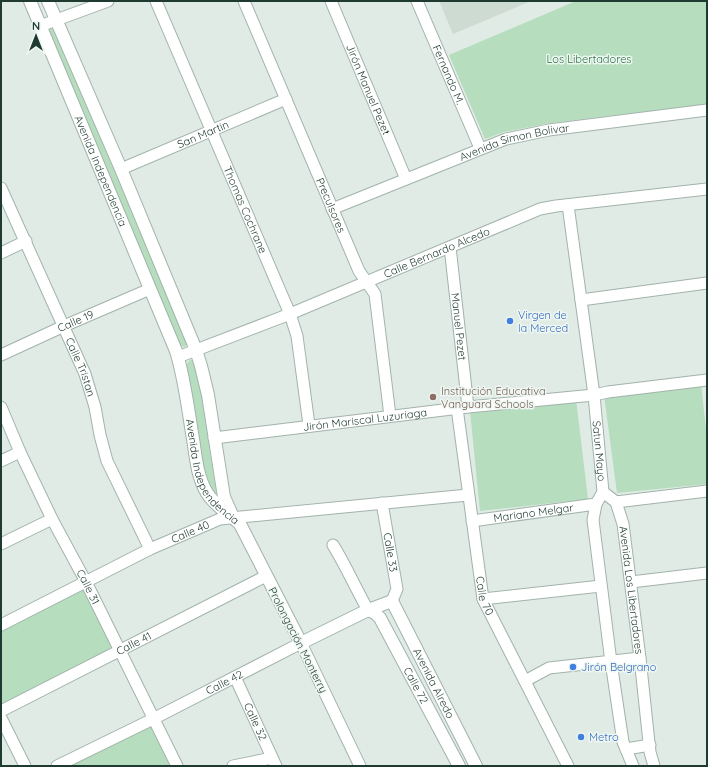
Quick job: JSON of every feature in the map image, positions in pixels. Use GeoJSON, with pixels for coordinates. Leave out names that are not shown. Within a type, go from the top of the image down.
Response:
{"type":"FeatureCollection","features":[{"type":"Feature","properties":{"kind":"street","name":"Avenida Independencia"},"geometry":{"type":"LineString","coordinates":[[30,1],[178,357],[184,381],[198,469],[202,484],[215,503],[222,510],[233,517]]}},
{"type":"Feature","properties":{"kind":"street","name":"Avenida Independencia"},"geometry":{"type":"LineString","coordinates":[[48,1],[121,169],[196,350],[208,395],[224,497],[233,517]]}},
{"type":"Feature","properties":{"kind":"street"},"geometry":{"type":"LineString","coordinates":[[40,26],[108,1]]}},
{"type":"Feature","properties":{"kind":"street","name":"Thomas Cochrane"},"geometry":{"type":"LineString","coordinates":[[156,1],[290,314],[297,336],[309,425]]}},
{"type":"Feature","properties":{"kind":"street","name":"Preculsores"},"geometry":{"type":"LineString","coordinates":[[244,1],[359,271],[375,294],[390,416]]}},
{"type":"Feature","properties":{"kind":"street","name":"Jirón Manuel Pezet"},"geometry":{"type":"LineString","coordinates":[[331,1],[406,179]]}},
{"type":"Feature","properties":{"kind":"street","name":"Fernando M."},"geometry":{"type":"LineString","coordinates":[[417,1],[480,148]]}},
{"type":"Feature","properties":{"kind":"street","name":"San Martin"},"geometry":{"type":"LineString","coordinates":[[121,169],[286,99]]}},
{"type":"Feature","properties":{"kind":"street","name":"Avenida Simon Bolivar"},"geometry":{"type":"LineString","coordinates":[[332,209],[480,148],[506,139],[544,130],[707,110]]}},
{"type":"Feature","properties":{"kind":"street","name":"Calle Tristan"},"geometry":{"type":"LineString","coordinates":[[1,188],[85,374],[95,407],[107,461],[150,549]]}},
{"type":"Feature","properties":{"kind":"street","name":"Calle Bernardo Alcedo"},"geometry":{"type":"LineString","coordinates":[[178,357],[290,314],[540,209],[707,189]]}},
{"type":"Feature","properties":{"kind":"street","name":"Satun Mayo"},"geometry":{"type":"LineString","coordinates":[[568,205],[594,395],[603,492],[596,504],[594,520],[601,586],[610,662],[623,742],[633,766]]}},
{"type":"Feature","properties":{"kind":"street"},"geometry":{"type":"LineString","coordinates":[[1,253],[26,241]]}},
{"type":"Feature","properties":{"kind":"street","name":"Manuel Pezet"},"geometry":{"type":"LineString","coordinates":[[450,247],[462,407]]}},
{"type":"Feature","properties":{"kind":"street"},"geometry":{"type":"LineString","coordinates":[[581,300],[707,283]]}},
{"type":"Feature","properties":{"kind":"street","name":"Calle 19"},"geometry":{"type":"LineString","coordinates":[[1,355],[150,289]]}},
{"type":"Feature","properties":{"kind":"street","name":"Jirón Mariscal Luzuriaga"},"geometry":{"type":"LineString","coordinates":[[214,438],[462,407],[594,395],[707,380]]}},
{"type":"Feature","properties":{"kind":"street","name":"Calle 31"},"geometry":{"type":"LineString","coordinates":[[1,407],[20,452],[52,519],[86,582],[177,766]]}},
{"type":"Feature","properties":{"kind":"street","name":"Calle 70"},"geometry":{"type":"LineString","coordinates":[[462,407],[468,495],[483,599],[568,766]]}},
{"type":"Feature","properties":{"kind":"street"},"geometry":{"type":"LineString","coordinates":[[1,461],[20,452]]}},
{"type":"Feature","properties":{"kind":"street"},"geometry":{"type":"LineString","coordinates":[[603,492],[616,502],[707,491]]}},
{"type":"Feature","properties":{"kind":"street","name":"Calle 40"},"geometry":{"type":"LineString","coordinates":[[1,624],[150,549],[220,520],[233,517],[249,517],[468,495]]}},
{"type":"Feature","properties":{"kind":"street","name":"Avenida Los Libertadores"},"geometry":{"type":"LineString","coordinates":[[616,502],[623,524],[650,746],[654,766]]}},
{"type":"Feature","properties":{"kind":"street","name":"Calle 33"},"geometry":{"type":"LineString","coordinates":[[382,503],[397,589],[392,601]]}},
{"type":"Feature","properties":{"kind":"street","name":"Mariano Melgar"},"geometry":{"type":"LineString","coordinates":[[472,521],[596,504]]}},
{"type":"Feature","properties":{"kind":"street","name":"Prolongación Monterry"},"geometry":{"type":"LineString","coordinates":[[233,517],[240,524],[301,643],[360,766]]}},
{"type":"Feature","properties":{"kind":"street"},"geometry":{"type":"LineString","coordinates":[[1,544],[52,519]]}},
{"type":"Feature","properties":{"kind":"street"},"geometry":{"type":"LineString","coordinates":[[333,545],[368,610]]}},
{"type":"Feature","properties":{"kind":"street"},"geometry":{"type":"LineString","coordinates":[[630,582],[707,573]]}},
{"type":"Feature","properties":{"kind":"street","name":"Calle 41"},"geometry":{"type":"LineString","coordinates":[[1,711],[266,576]]}},
{"type":"Feature","properties":{"kind":"street"},"geometry":{"type":"LineString","coordinates":[[483,599],[601,586]]}},
{"type":"Feature","properties":{"kind":"street","name":"Calle 42"},"geometry":{"type":"LineString","coordinates":[[57,766],[368,610],[392,601]]}},
{"type":"Feature","properties":{"kind":"street","name":"Avenida Alredo"},"geometry":{"type":"LineString","coordinates":[[392,601],[476,766]]}},
{"type":"Feature","properties":{"kind":"street","name":"Calle 72"},"geometry":{"type":"LineString","coordinates":[[368,610],[375,613],[385,626],[459,766]]}},
{"type":"Feature","properties":{"kind":"street"},"geometry":{"type":"LineString","coordinates":[[385,626],[402,620]]}},
{"type":"Feature","properties":{"kind":"street"},"geometry":{"type":"LineString","coordinates":[[525,681],[549,668],[640,658]]}},
{"type":"Feature","properties":{"kind":"street","name":"Calle 32"},"geometry":{"type":"LineString","coordinates":[[235,677],[274,762]]}},
{"type":"Feature","properties":{"kind":"street"},"geometry":{"type":"LineString","coordinates":[[1,718],[25,766]]}},
{"type":"Feature","properties":{"kind":"street"},"geometry":{"type":"LineString","coordinates":[[626,749],[650,746]]}},
{"type":"Feature","properties":{"kind":"street"},"geometry":{"type":"LineString","coordinates":[[233,766],[274,762]]}},
{"type":"Feature","properties":{"kind":"shaded area"},"geometry":{"type":"Polygon","coordinates":[[[439,1],[531,1],[453,34],[439,1]]]}},
{"type":"Feature","properties":{"kind":"green space","name":"Los Libertadores"},"geometry":{"type":"Polygon","coordinates":[[[576,1],[707,1],[707,104],[550,123],[504,132],[485,139],[449,55],[576,1]]]}},
{"type":"Feature","properties":{"kind":"green space"},"geometry":{"type":"Polygon","coordinates":[[[48,25],[55,25],[188,344],[184,347],[179,344],[47,31],[48,25]]]}},
{"type":"Feature","properties":{"kind":"green space"},"geometry":{"type":"Polygon","coordinates":[[[190,360],[193,360],[197,365],[217,498],[206,480],[186,365],[190,360]]]}},
{"type":"Feature","properties":{"kind":"green space"},"geometry":{"type":"Polygon","coordinates":[[[701,384],[707,438],[707,484],[617,493],[604,395],[701,384]]]}},
{"type":"Feature","properties":{"kind":"green space"},"geometry":{"type":"Polygon","coordinates":[[[576,399],[588,499],[480,511],[470,411],[576,399]]]}},
{"type":"Feature","properties":{"kind":"green space"},"geometry":{"type":"Polygon","coordinates":[[[83,587],[114,649],[1,706],[1,627],[83,587]]]}},
{"type":"Feature","properties":{"kind":"green space"},"geometry":{"type":"Polygon","coordinates":[[[150,723],[172,766],[64,766],[150,723]]]}},
{"type":"Feature","properties":{"kind":"place","name":"Virgen de la Merced"},"geometry":{"type":"Point","coordinates":[510,321]}},
{"type":"Feature","properties":{"kind":"place","name":"Institución Educativa Vanguard Schools"},"geometry":{"type":"Point","coordinates":[433,397]}},
{"type":"Feature","properties":{"kind":"place","name":"Jirón Belgrano"},"geometry":{"type":"Point","coordinates":[573,667]}},
{"type":"Feature","properties":{"kind":"place","name":"Metro"},"geometry":{"type":"Point","coordinates":[581,737]}}]}
